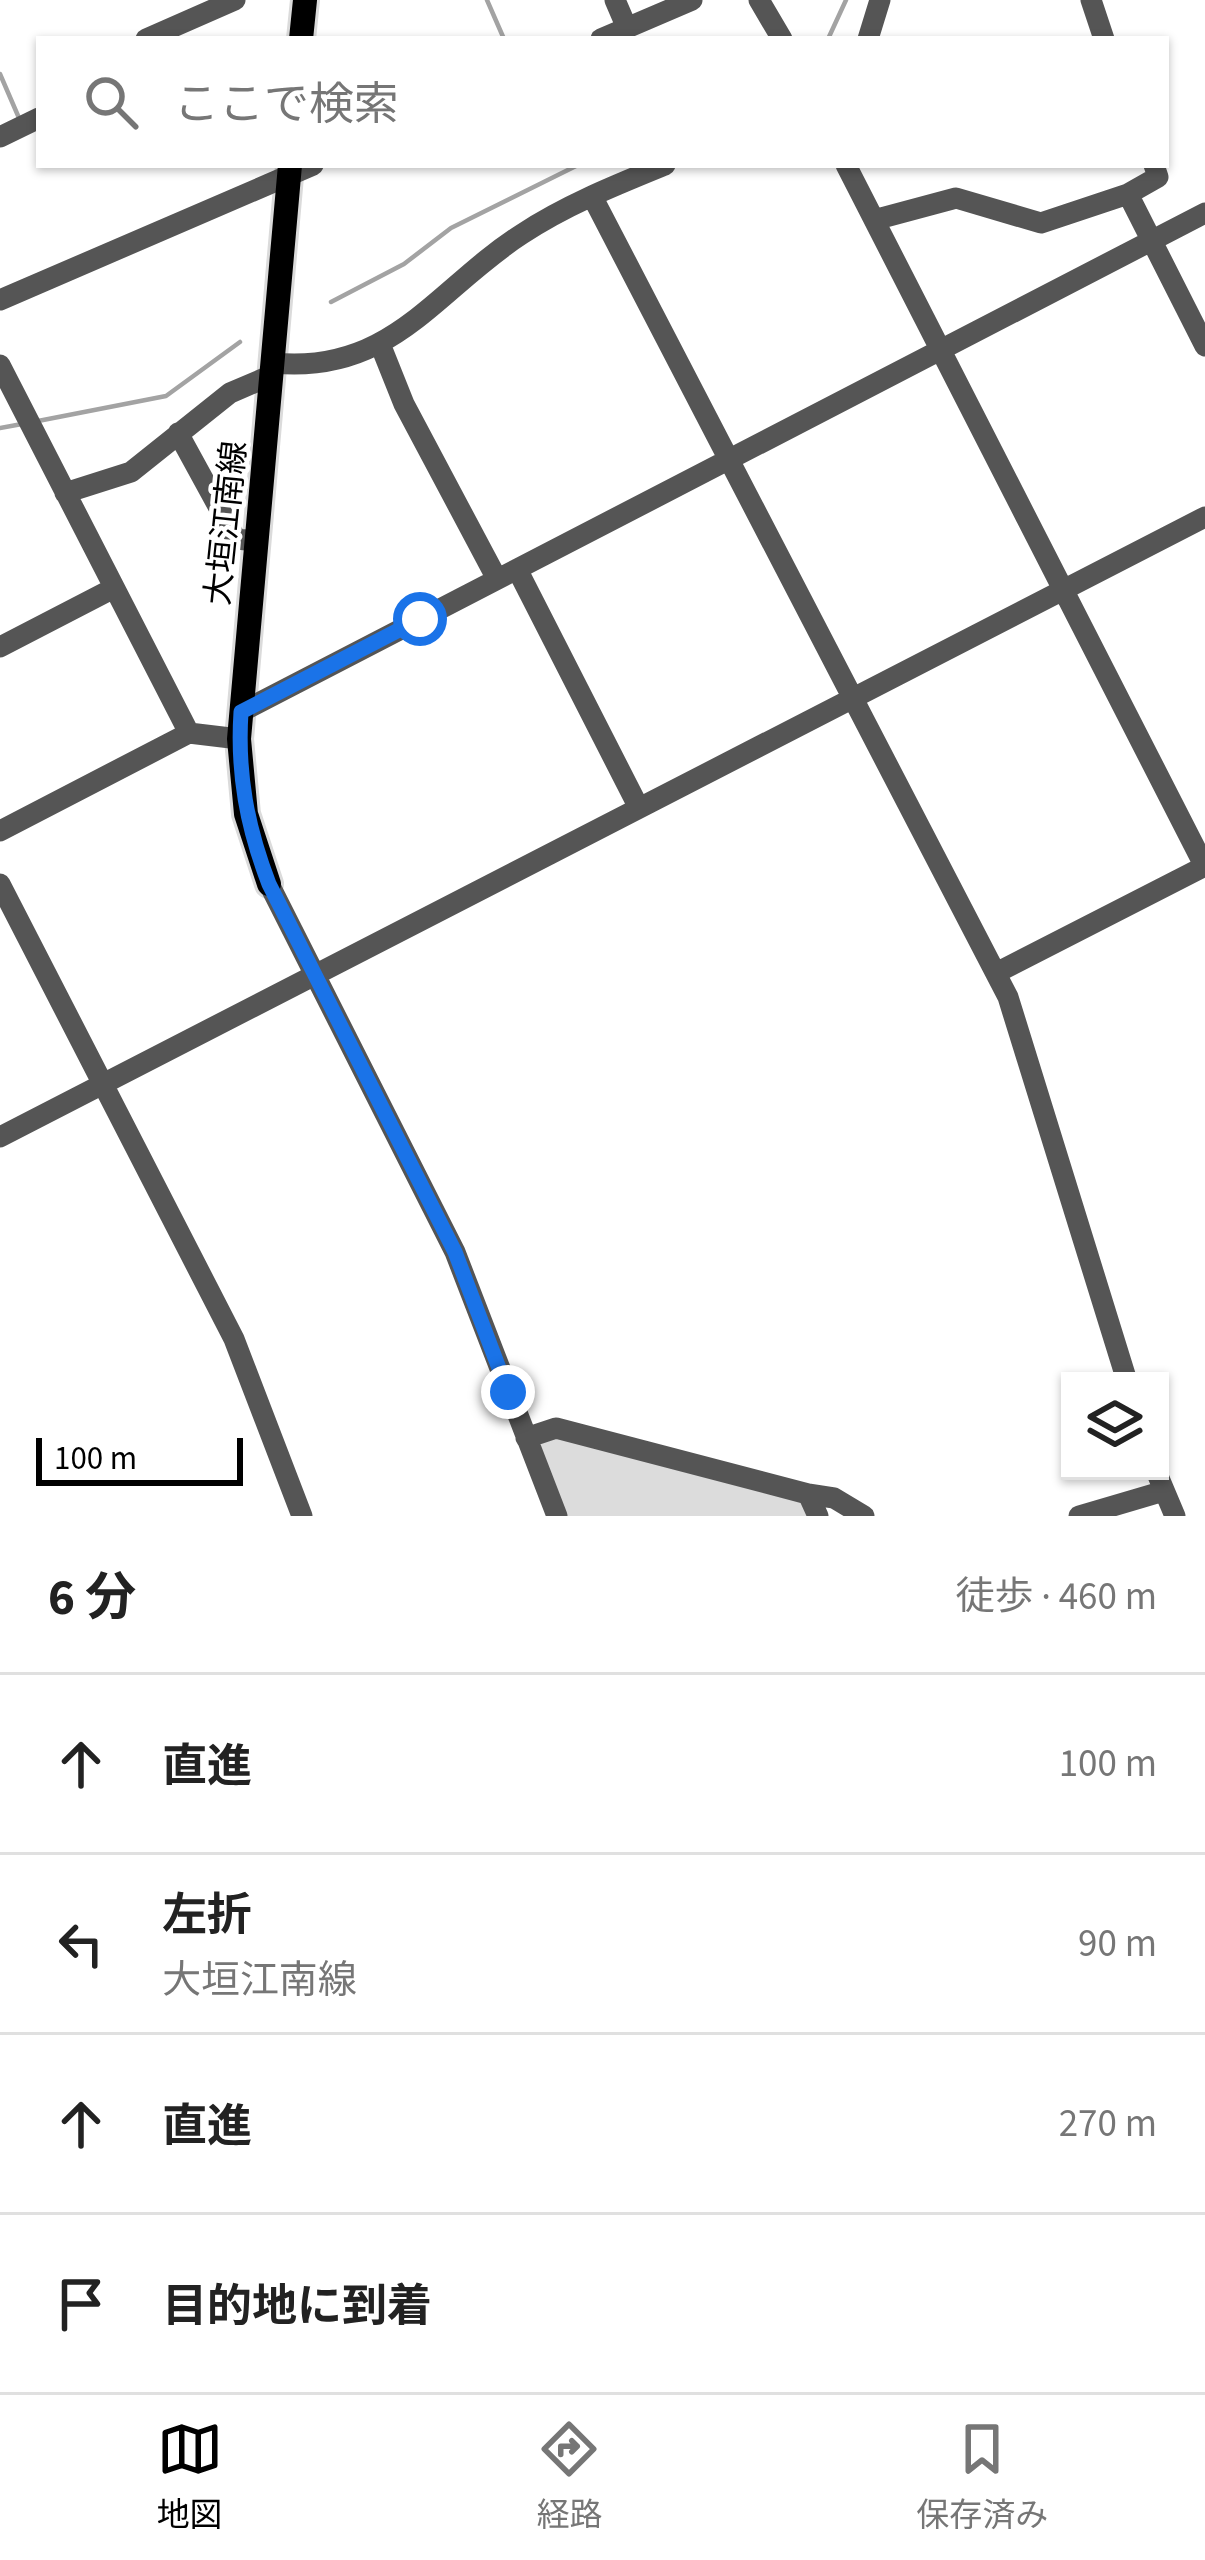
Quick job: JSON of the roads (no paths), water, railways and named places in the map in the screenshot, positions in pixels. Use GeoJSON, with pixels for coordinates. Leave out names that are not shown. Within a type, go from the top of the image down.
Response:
{"type":"FeatureCollection","features":[{"type":"Feature","properties":{"kind":"main road"},"geometry":{"type":"LineString","coordinates":[[301,36],[304,0]]}},
{"type":"Feature","properties":{"kind":"main road","name":"大垣江南線"},"geometry":{"type":"LineString","coordinates":[[269,884],[246,814],[239,739],[297,168]]}},
{"type":"Feature","properties":{"kind":"street"},"geometry":{"type":"LineString","coordinates":[[153,36],[236,0]]}},
{"type":"Feature","properties":{"kind":"street"},"geometry":{"type":"LineString","coordinates":[[615,0],[627,28]]}},
{"type":"Feature","properties":{"kind":"street"},"geometry":{"type":"LineString","coordinates":[[609,36],[692,0]]}},
{"type":"Feature","properties":{"kind":"street"},"geometry":{"type":"LineString","coordinates":[[759,0],[780,36]]}},
{"type":"Feature","properties":{"kind":"street"},"geometry":{"type":"LineString","coordinates":[[869,36],[880,0]]}},
{"type":"Feature","properties":{"kind":"street"},"geometry":{"type":"LineString","coordinates":[[1091,0],[1103,36]]}},
{"type":"Feature","properties":{"kind":"street"},"geometry":{"type":"LineString","coordinates":[[0,137],[36,119]]}},
{"type":"Feature","properties":{"kind":"street"},"geometry":{"type":"LineString","coordinates":[[0,300],[297,168]]}},
{"type":"Feature","properties":{"kind":"street"},"geometry":{"type":"LineString","coordinates":[[65,493],[131,472],[247,382],[273,369],[332,359],[380,344],[427,315],[520,235],[592,196],[658,168]]}},
{"type":"Feature","properties":{"kind":"street"},"geometry":{"type":"LineString","coordinates":[[848,168],[1205,866],[996,973]]}},
{"type":"Feature","properties":{"kind":"street"},"geometry":{"type":"LineString","coordinates":[[874,220],[956,198],[1041,223],[1128,194],[1158,177],[1155,168]]}},
{"type":"Feature","properties":{"kind":"street"},"geometry":{"type":"LineString","coordinates":[[1128,194],[1205,346]]}},
{"type":"Feature","properties":{"kind":"street"},"geometry":{"type":"LineString","coordinates":[[592,196],[996,973],[1124,1372]]}},
{"type":"Feature","properties":{"kind":"street"},"geometry":{"type":"LineString","coordinates":[[241,712],[1205,213]]}},
{"type":"Feature","properties":{"kind":"street"},"geometry":{"type":"LineString","coordinates":[[380,344],[404,404],[639,808]]}},
{"type":"Feature","properties":{"kind":"street"},"geometry":{"type":"LineString","coordinates":[[0,365],[189,733]]}},
{"type":"Feature","properties":{"kind":"street"},"geometry":{"type":"LineString","coordinates":[[178,433],[236,539],[256,541]]}},
{"type":"Feature","properties":{"kind":"street"},"geometry":{"type":"LineString","coordinates":[[0,1137],[1205,517]]}},
{"type":"Feature","properties":{"kind":"street"},"geometry":{"type":"LineString","coordinates":[[0,647],[114,588]]}},
{"type":"Feature","properties":{"kind":"street"},"geometry":{"type":"LineString","coordinates":[[0,832],[189,733],[239,739]]}},
{"type":"Feature","properties":{"kind":"street"},"geometry":{"type":"LineString","coordinates":[[0,884],[234,1340],[302,1516]]}},
{"type":"Feature","properties":{"kind":"street"},"geometry":{"type":"LineString","coordinates":[[269,884],[455,1252],[557,1516]]}},
{"type":"Feature","properties":{"kind":"street"},"geometry":{"type":"LineString","coordinates":[[526,1438],[556,1428],[834,1498],[864,1516]]}},
{"type":"Feature","properties":{"kind":"street"},"geometry":{"type":"LineString","coordinates":[[1079,1516],[1160,1481],[1175,1516]]}},
{"type":"Feature","properties":{"kind":"street"},"geometry":{"type":"LineString","coordinates":[[808,1494],[818,1516]]}},
{"type":"Feature","properties":{"kind":"waterway"},"geometry":{"type":"LineString","coordinates":[[487,0],[503,36]]}},
{"type":"Feature","properties":{"kind":"waterway"},"geometry":{"type":"LineString","coordinates":[[829,36],[846,0]]}},
{"type":"Feature","properties":{"kind":"waterway"},"geometry":{"type":"LineString","coordinates":[[0,74],[19,118]]}},
{"type":"Feature","properties":{"kind":"waterway"},"geometry":{"type":"LineString","coordinates":[[331,302],[404,264],[451,228],[572,168]]}},
{"type":"Feature","properties":{"kind":"waterway"},"geometry":{"type":"LineString","coordinates":[[38,421],[166,396],[240,342]]}},
{"type":"Feature","properties":{"kind":"waterway"},"geometry":{"type":"LineString","coordinates":[[0,428],[22,424]]}}]}
